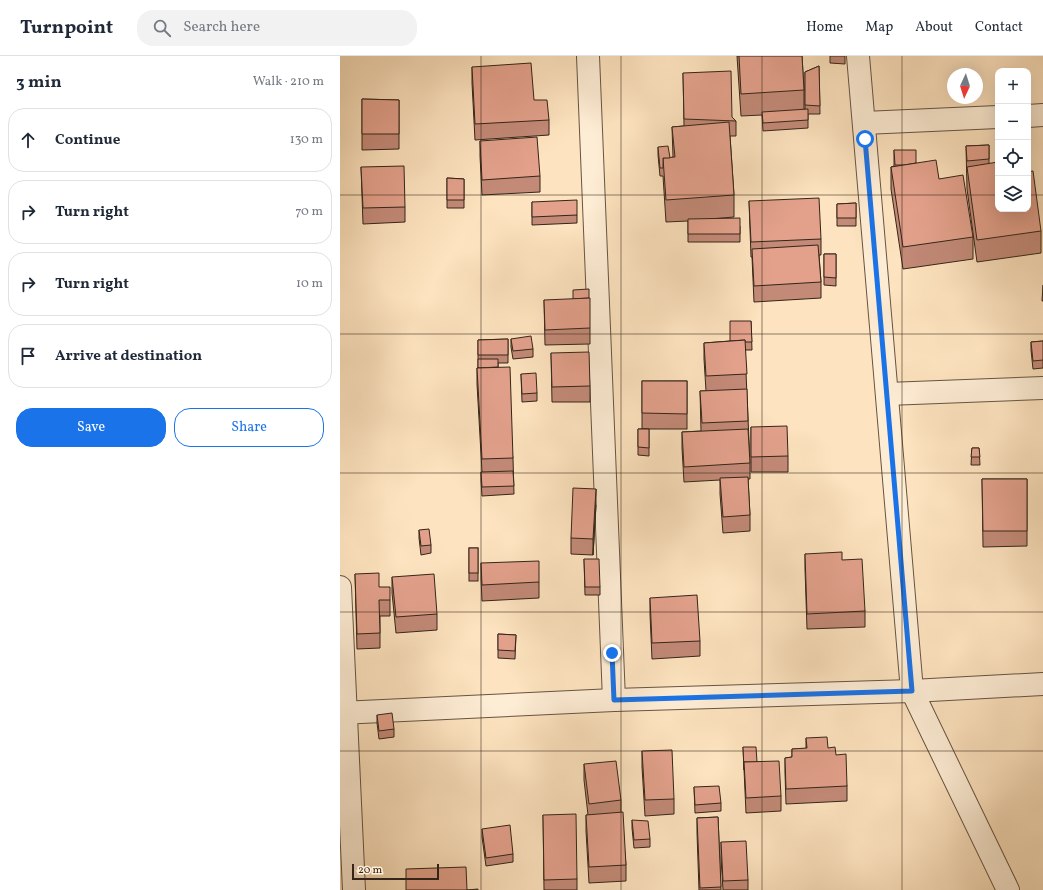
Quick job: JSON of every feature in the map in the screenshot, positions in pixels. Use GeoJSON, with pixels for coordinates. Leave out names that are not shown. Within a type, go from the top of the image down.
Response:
{"type":"FeatureCollection","features":[{"type":"Feature","properties":{"kind":"street"},"geometry":{"type":"LineString","coordinates":[[588,56],[614,700]]}},
{"type":"Feature","properties":{"kind":"street"},"geometry":{"type":"LineString","coordinates":[[858,56],[912,691],[1008,890]]}},
{"type":"Feature","properties":{"kind":"street"},"geometry":{"type":"LineString","coordinates":[[1031,116],[1043,115]]}},
{"type":"Feature","properties":{"kind":"street"},"geometry":{"type":"LineString","coordinates":[[864,124],[995,117]]}},
{"type":"Feature","properties":{"kind":"street"},"geometry":{"type":"LineString","coordinates":[[887,394],[1043,388]]}},
{"type":"Feature","properties":{"kind":"street"},"geometry":{"type":"LineString","coordinates":[[340,587],[343,713],[354,890]]}},
{"type":"Feature","properties":{"kind":"street"},"geometry":{"type":"LineString","coordinates":[[343,713],[614,700],[912,691],[1043,684]]}},
{"type":"Feature","properties":{"kind":"building"},"geometry":{"type":"Polygon","coordinates":[[[739,56],[802,56],[804,90],[741,94],[739,56]]]}},
{"type":"Feature","properties":{"kind":"building"},"geometry":{"type":"Polygon","coordinates":[[[531,63],[534,100],[547,100],[549,120],[475,124],[472,67],[531,63]]]}},
{"type":"Feature","properties":{"kind":"building"},"geometry":{"type":"Polygon","coordinates":[[[819,66],[820,106],[805,105],[805,72],[819,66]]]}},
{"type":"Feature","properties":{"kind":"building"},"geometry":{"type":"Polygon","coordinates":[[[731,71],[732,117],[736,121],[684,119],[683,73],[731,71]]]}},
{"type":"Feature","properties":{"kind":"building"},"geometry":{"type":"Polygon","coordinates":[[[362,99],[399,100],[399,134],[362,134],[362,99]]]}},
{"type":"Feature","properties":{"kind":"building"},"geometry":{"type":"Polygon","coordinates":[[[808,109],[808,120],[763,123],[762,112],[808,109]]]}},
{"type":"Feature","properties":{"kind":"building"},"geometry":{"type":"Polygon","coordinates":[[[729,122],[734,195],[666,200],[663,158],[675,157],[672,127],[729,122]]]}},
{"type":"Feature","properties":{"kind":"building"},"geometry":{"type":"Polygon","coordinates":[[[537,137],[540,176],[482,180],[480,141],[537,137]]]}},
{"type":"Feature","properties":{"kind":"building"},"geometry":{"type":"Polygon","coordinates":[[[989,145],[989,159],[967,161],[966,146],[989,145]]]}},
{"type":"Feature","properties":{"kind":"building"},"geometry":{"type":"Polygon","coordinates":[[[668,146],[670,158],[663,158],[663,168],[660,168],[658,147],[668,146]]]}},
{"type":"Feature","properties":{"kind":"building"},"geometry":{"type":"Polygon","coordinates":[[[894,150],[916,150],[916,163],[895,165],[894,150]]]}},
{"type":"Feature","properties":{"kind":"building"},"geometry":{"type":"Polygon","coordinates":[[[936,160],[939,179],[963,175],[973,237],[903,247],[891,167],[936,160]]]}},
{"type":"Feature","properties":{"kind":"building"},"geometry":{"type":"Polygon","coordinates":[[[995,162],[995,212],[1031,212],[1031,171],[1033,171],[1041,231],[977,240],[967,167],[995,162]]]}},
{"type":"Feature","properties":{"kind":"building"},"geometry":{"type":"Polygon","coordinates":[[[404,166],[405,207],[363,208],[361,167],[404,166]]]}},
{"type":"Feature","properties":{"kind":"building"},"geometry":{"type":"Polygon","coordinates":[[[447,178],[464,179],[464,200],[447,200],[447,178]]]}},
{"type":"Feature","properties":{"kind":"building"},"geometry":{"type":"Polygon","coordinates":[[[819,198],[821,239],[751,242],[749,201],[819,198]]]}},
{"type":"Feature","properties":{"kind":"building"},"geometry":{"type":"Polygon","coordinates":[[[577,200],[577,215],[532,217],[532,202],[577,200]]]}},
{"type":"Feature","properties":{"kind":"building"},"geometry":{"type":"Polygon","coordinates":[[[856,203],[856,218],[837,218],[837,204],[856,203]]]}},
{"type":"Feature","properties":{"kind":"building"},"geometry":{"type":"Polygon","coordinates":[[[740,218],[740,234],[688,234],[688,219],[740,218]]]}},
{"type":"Feature","properties":{"kind":"building"},"geometry":{"type":"Polygon","coordinates":[[[818,245],[821,282],[754,286],[752,249],[818,245]]]}},
{"type":"Feature","properties":{"kind":"building"},"geometry":{"type":"Polygon","coordinates":[[[824,254],[836,254],[836,278],[824,277],[824,254]]]}},
{"type":"Feature","properties":{"kind":"building"},"geometry":{"type":"Polygon","coordinates":[[[589,289],[589,298],[573,299],[573,290],[589,289]]]}},
{"type":"Feature","properties":{"kind":"building"},"geometry":{"type":"Polygon","coordinates":[[[590,298],[590,328],[545,330],[544,300],[590,298]]]}},
{"type":"Feature","properties":{"kind":"building"},"geometry":{"type":"Polygon","coordinates":[[[730,321],[751,321],[752,342],[745,342],[745,340],[730,341],[730,321]]]}},
{"type":"Feature","properties":{"kind":"building"},"geometry":{"type":"Polygon","coordinates":[[[531,336],[533,349],[513,351],[511,339],[531,336]]]}},
{"type":"Feature","properties":{"kind":"building"},"geometry":{"type":"Polygon","coordinates":[[[508,339],[508,355],[478,355],[478,340],[508,339]]]}},
{"type":"Feature","properties":{"kind":"building"},"geometry":{"type":"Polygon","coordinates":[[[745,340],[747,374],[706,376],[704,343],[745,340]]]}},
{"type":"Feature","properties":{"kind":"building"},"geometry":{"type":"Polygon","coordinates":[[[1043,341],[1043,360],[1033,361],[1031,342],[1043,341]]]}},
{"type":"Feature","properties":{"kind":"building"},"geometry":{"type":"Polygon","coordinates":[[[589,352],[590,386],[552,387],[551,353],[589,352]]]}},
{"type":"Feature","properties":{"kind":"building"},"geometry":{"type":"Polygon","coordinates":[[[478,359],[498,359],[498,367],[478,368],[478,359]]]}},
{"type":"Feature","properties":{"kind":"building"},"geometry":{"type":"Polygon","coordinates":[[[510,367],[513,458],[482,459],[477,368],[510,367]]]}},
{"type":"Feature","properties":{"kind":"building"},"geometry":{"type":"Polygon","coordinates":[[[536,373],[537,393],[522,394],[521,374],[536,373]]]}},
{"type":"Feature","properties":{"kind":"building"},"geometry":{"type":"Polygon","coordinates":[[[642,381],[687,381],[687,414],[642,413],[642,381]]]}},
{"type":"Feature","properties":{"kind":"building"},"geometry":{"type":"Polygon","coordinates":[[[747,389],[748,421],[702,423],[700,391],[747,389]]]}},
{"type":"Feature","properties":{"kind":"building"},"geometry":{"type":"Polygon","coordinates":[[[787,426],[788,456],[751,457],[751,427],[787,426]]]}},
{"type":"Feature","properties":{"kind":"building"},"geometry":{"type":"Polygon","coordinates":[[[638,429],[649,429],[649,448],[638,447],[638,429]]]}},
{"type":"Feature","properties":{"kind":"building"},"geometry":{"type":"Polygon","coordinates":[[[748,429],[750,463],[684,467],[682,432],[748,429]]]}},
{"type":"Feature","properties":{"kind":"building"},"geometry":{"type":"Polygon","coordinates":[[[972,448],[979,448],[980,457],[971,457],[972,448]]]}},
{"type":"Feature","properties":{"kind":"building"},"geometry":{"type":"Polygon","coordinates":[[[513,471],[514,486],[482,487],[481,472],[513,471]]]}},
{"type":"Feature","properties":{"kind":"building"},"geometry":{"type":"Polygon","coordinates":[[[748,477],[750,515],[723,517],[720,478],[748,477]]]}},
{"type":"Feature","properties":{"kind":"building"},"geometry":{"type":"Polygon","coordinates":[[[982,479],[1027,479],[1027,531],[983,531],[982,479]]]}},
{"type":"Feature","properties":{"kind":"building"},"geometry":{"type":"Polygon","coordinates":[[[573,488],[596,489],[593,539],[571,538],[573,488]]]}},
{"type":"Feature","properties":{"kind":"building"},"geometry":{"type":"Polygon","coordinates":[[[429,529],[431,545],[421,546],[419,530],[429,529]]]}},
{"type":"Feature","properties":{"kind":"building"},"geometry":{"type":"Polygon","coordinates":[[[469,548],[478,548],[478,573],[469,573],[469,548]]]}},
{"type":"Feature","properties":{"kind":"building"},"geometry":{"type":"Polygon","coordinates":[[[842,552],[842,560],[862,559],[865,611],[807,614],[805,554],[842,552]]]}},
{"type":"Feature","properties":{"kind":"building"},"geometry":{"type":"Polygon","coordinates":[[[584,559],[599,559],[600,587],[585,587],[584,559]]]}},
{"type":"Feature","properties":{"kind":"building"},"geometry":{"type":"Polygon","coordinates":[[[539,561],[539,582],[482,585],[481,563],[539,561]]]}},
{"type":"Feature","properties":{"kind":"building"},"geometry":{"type":"Polygon","coordinates":[[[379,573],[379,587],[390,587],[390,600],[379,600],[380,633],[357,634],[355,574],[379,573]]]}},
{"type":"Feature","properties":{"kind":"building"},"geometry":{"type":"Polygon","coordinates":[[[434,574],[437,614],[396,617],[392,577],[434,574]]]}},
{"type":"Feature","properties":{"kind":"building"},"geometry":{"type":"Polygon","coordinates":[[[697,595],[700,641],[652,643],[650,598],[697,595]]]}},
{"type":"Feature","properties":{"kind":"building"},"geometry":{"type":"Polygon","coordinates":[[[498,634],[516,635],[515,651],[498,650],[498,634]]]}},
{"type":"Feature","properties":{"kind":"building"},"geometry":{"type":"Polygon","coordinates":[[[392,713],[394,729],[379,731],[377,715],[392,713]]]}},
{"type":"Feature","properties":{"kind":"building"},"geometry":{"type":"Polygon","coordinates":[[[827,737],[828,748],[835,747],[836,755],[846,754],[847,786],[786,789],[785,758],[792,757],[792,749],[807,748],[806,738],[827,737]]]}},
{"type":"Feature","properties":{"kind":"building"},"geometry":{"type":"Polygon","coordinates":[[[743,747],[756,747],[757,762],[744,762],[744,770],[743,747]]]}},
{"type":"Feature","properties":{"kind":"building"},"geometry":{"type":"Polygon","coordinates":[[[672,750],[674,799],[645,800],[642,751],[672,750]]]}},
{"type":"Feature","properties":{"kind":"building"},"geometry":{"type":"Polygon","coordinates":[[[616,761],[621,800],[589,804],[584,764],[616,761]]]}},
{"type":"Feature","properties":{"kind":"building"},"geometry":{"type":"Polygon","coordinates":[[[779,761],[781,796],[746,798],[744,762],[779,761]]]}},
{"type":"Feature","properties":{"kind":"building"},"geometry":{"type":"Polygon","coordinates":[[[719,786],[721,803],[695,805],[694,787],[719,786]]]}},
{"type":"Feature","properties":{"kind":"building"},"geometry":{"type":"Polygon","coordinates":[[[623,812],[626,865],[589,867],[586,815],[623,812]]]}},
{"type":"Feature","properties":{"kind":"building"},"geometry":{"type":"Polygon","coordinates":[[[576,814],[577,879],[544,880],[543,815],[576,814]]]}},
{"type":"Feature","properties":{"kind":"building"},"geometry":{"type":"Polygon","coordinates":[[[718,817],[721,887],[700,888],[697,818],[718,817]]]}},
{"type":"Feature","properties":{"kind":"building"},"geometry":{"type":"Polygon","coordinates":[[[632,820],[648,821],[650,839],[634,840],[632,820]]]}},
{"type":"Feature","properties":{"kind":"building"},"geometry":{"type":"Polygon","coordinates":[[[510,825],[513,854],[486,858],[482,829],[510,825]]]}},
{"type":"Feature","properties":{"kind":"building"},"geometry":{"type":"Polygon","coordinates":[[[746,841],[748,880],[723,881],[721,842],[746,841]]]}},
{"type":"Feature","properties":{"kind":"building"},"geometry":{"type":"Polygon","coordinates":[[[466,867],[467,890],[406,890],[406,869],[466,867]]]}},
{"type":"Feature","properties":{"kind":"route"},"geometry":{"type":"LineString","coordinates":[[612,653],[614,700],[912,691],[865,139]]}}]}
